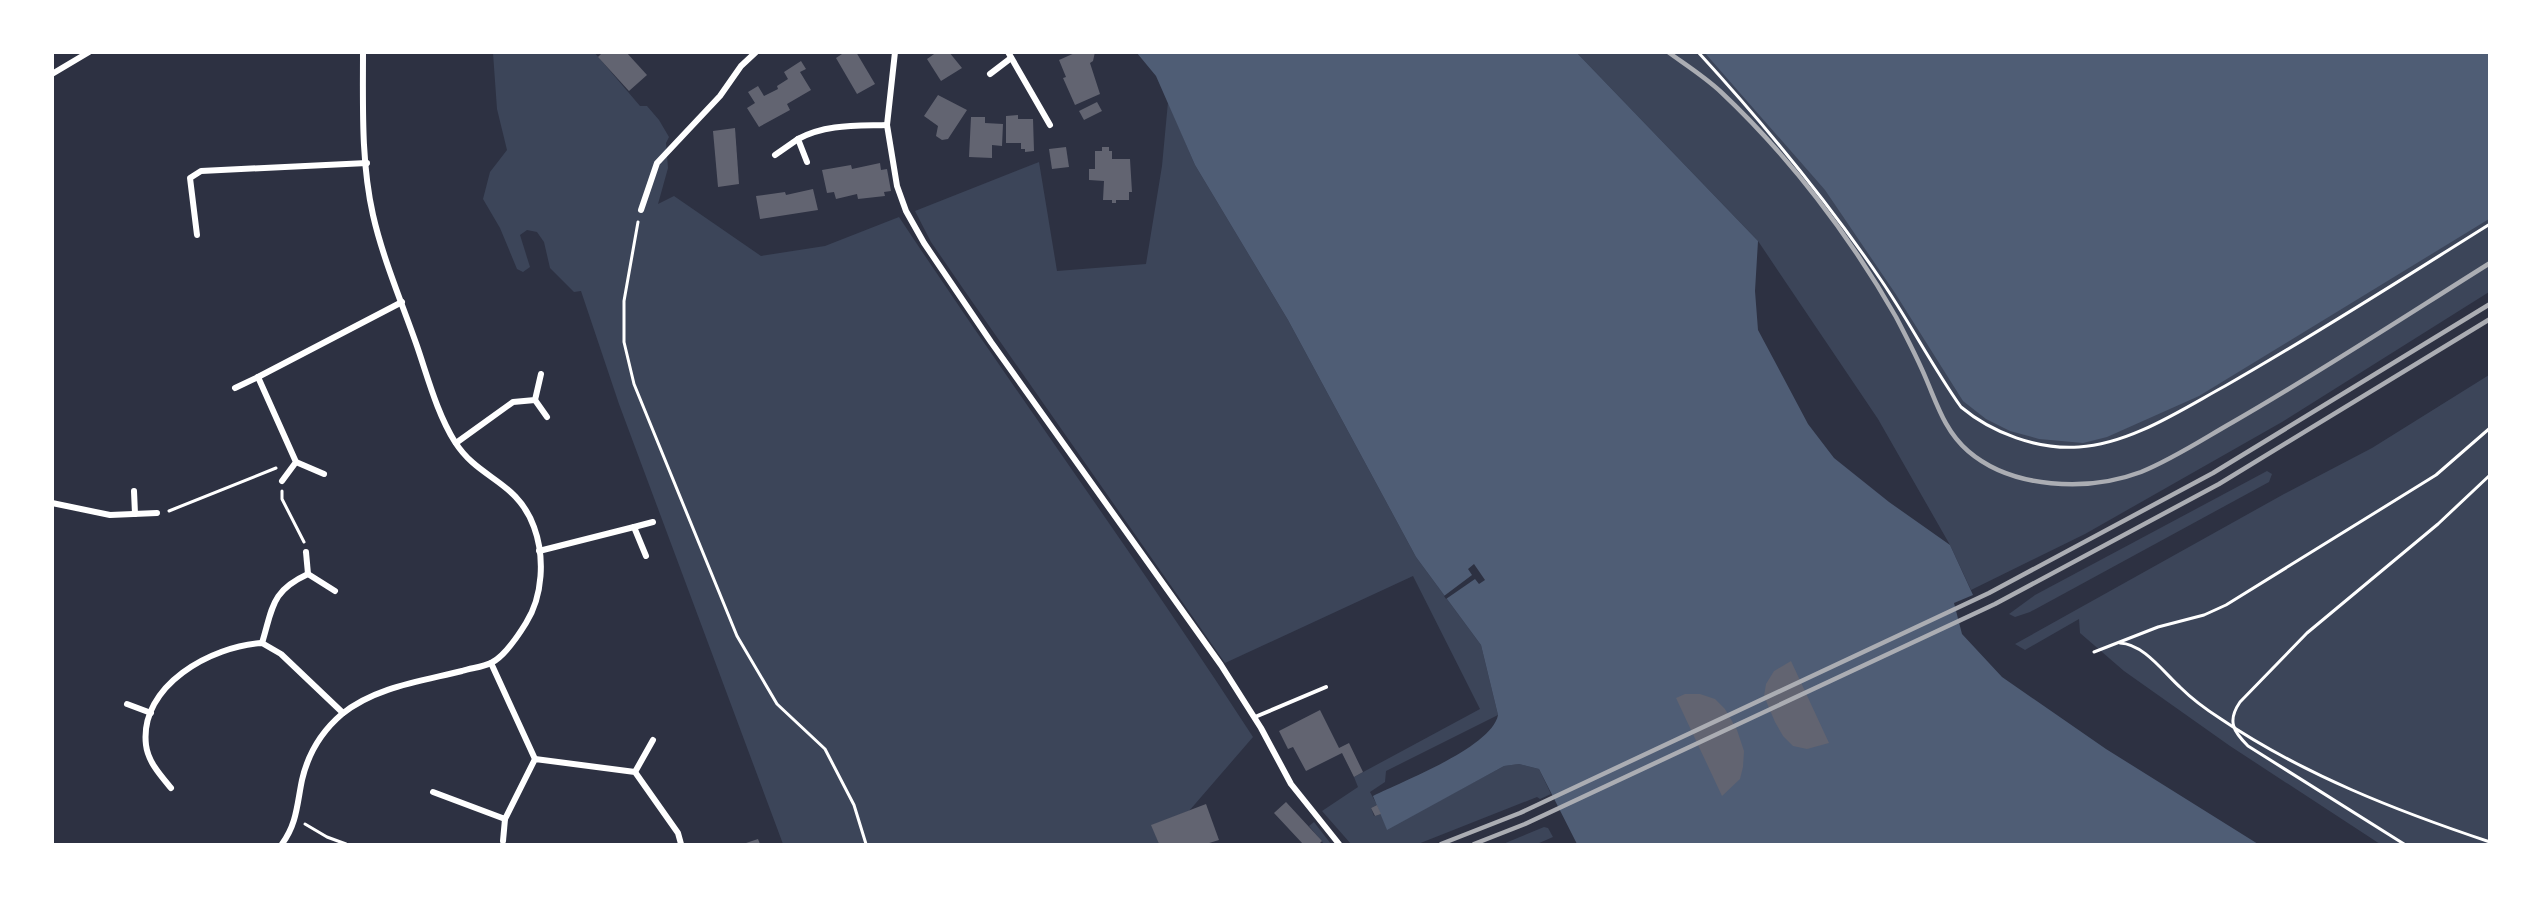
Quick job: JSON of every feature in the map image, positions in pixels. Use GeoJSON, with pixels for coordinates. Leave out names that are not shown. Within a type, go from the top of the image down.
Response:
{"type":"FeatureCollection","features":[{"type":"Feature","properties":{"kind":"street"},"geometry":{"type":"LineString","coordinates":[[52,74],[89,52]]}},
{"type":"Feature","properties":{"kind":"street"},"geometry":{"type":"LineString","coordinates":[[282,844],[296,819],[310,754],[325,731],[343,713],[373,694],[491,663],[508,647],[526,624],[535,605],[540,586],[540,551],[535,530],[525,506],[516,494],[478,468],[456,443],[438,407],[402,302],[373,214],[363,123],[363,52]]}},
{"type":"Feature","properties":{"kind":"street"},"geometry":{"type":"LineString","coordinates":[[641,210],[657,163],[720,96],[741,66],[756,52]]}},
{"type":"Feature","properties":{"kind":"street"},"geometry":{"type":"LineString","coordinates":[[895,52],[887,125],[897,186],[906,211],[924,243],[991,342],[1221,664],[1291,784],[1339,844]]}},
{"type":"Feature","properties":{"kind":"street"},"geometry":{"type":"LineString","coordinates":[[990,74],[1010,55],[1050,125]]}},
{"type":"Feature","properties":{"kind":"street"},"geometry":{"type":"LineString","coordinates":[[775,154],[812,132],[832,127],[887,125]]}},
{"type":"Feature","properties":{"kind":"street"},"geometry":{"type":"LineString","coordinates":[[798,139],[807,162]]}},
{"type":"Feature","properties":{"kind":"street"},"geometry":{"type":"LineString","coordinates":[[197,235],[190,178],[201,171],[367,163]]}},
{"type":"Feature","properties":{"kind":"street"},"geometry":{"type":"LineString","coordinates":[[236,388],[402,302]]}},
{"type":"Feature","properties":{"kind":"street"},"geometry":{"type":"LineString","coordinates":[[535,400],[542,374]]}},
{"type":"Feature","properties":{"kind":"street"},"geometry":{"type":"LineString","coordinates":[[258,377],[296,462],[324,474]]}},
{"type":"Feature","properties":{"kind":"street"},"geometry":{"type":"LineString","coordinates":[[456,443],[513,402],[535,400]]}},
{"type":"Feature","properties":{"kind":"street"},"geometry":{"type":"LineString","coordinates":[[535,400],[547,417]]}},
{"type":"Feature","properties":{"kind":"street"},"geometry":{"type":"LineString","coordinates":[[282,482],[296,462]]}},
{"type":"Feature","properties":{"kind":"street"},"geometry":{"type":"LineString","coordinates":[[134,491],[135,514]]}},
{"type":"Feature","properties":{"kind":"street"},"geometry":{"type":"LineString","coordinates":[[52,502],[110,515],[157,513]]}},
{"type":"Feature","properties":{"kind":"street"},"geometry":{"type":"LineString","coordinates":[[540,551],[653,522]]}},
{"type":"Feature","properties":{"kind":"street"},"geometry":{"type":"LineString","coordinates":[[634,527],[646,556]]}},
{"type":"Feature","properties":{"kind":"street"},"geometry":{"type":"LineString","coordinates":[[306,552],[308,574]]}},
{"type":"Feature","properties":{"kind":"street"},"geometry":{"type":"LineString","coordinates":[[308,574],[335,591]]}},
{"type":"Feature","properties":{"kind":"street"},"geometry":{"type":"LineString","coordinates":[[262,643],[275,601],[287,583],[308,574]]}},
{"type":"Feature","properties":{"kind":"street"},"geometry":{"type":"LineString","coordinates":[[171,788],[154,765],[146,746],[151,713],[171,681],[187,670],[230,649],[262,643],[281,654],[343,713]]}},
{"type":"Feature","properties":{"kind":"street"},"geometry":{"type":"LineString","coordinates":[[491,663],[535,759]]}},
{"type":"Feature","properties":{"kind":"street"},"geometry":{"type":"LineString","coordinates":[[127,704],[151,713]]}},
{"type":"Feature","properties":{"kind":"street"},"geometry":{"type":"LineString","coordinates":[[635,772],[653,740]]}},
{"type":"Feature","properties":{"kind":"street"},"geometry":{"type":"LineString","coordinates":[[535,759],[635,772],[678,833],[681,844]]}},
{"type":"Feature","properties":{"kind":"street"},"geometry":{"type":"LineString","coordinates":[[503,842],[505,819],[535,759]]}},
{"type":"Feature","properties":{"kind":"street"},"geometry":{"type":"LineString","coordinates":[[433,792],[505,819]]}},
{"type":"Feature","properties":{"kind":"lane"},"geometry":{"type":"LineString","coordinates":[[1254,717],[1326,687]]}},
{"type":"Feature","properties":{"kind":"path"},"geometry":{"type":"LineString","coordinates":[[1698,52],[1773,138],[1838,220],[1881,280],[1961,407],[1977,420],[2010,436],[2078,447],[2120,438],[2165,419],[2302,342],[2490,224]]}},
{"type":"Feature","properties":{"kind":"path"},"geometry":{"type":"LineString","coordinates":[[641,210],[624,301],[624,342],[634,384],[737,636],[777,704],[825,749],[854,805],[866,844]]}},
{"type":"Feature","properties":{"kind":"path"},"geometry":{"type":"LineString","coordinates":[[2094,652],[2158,627],[2204,615],[2226,605],[2436,475],[2490,428]]}},
{"type":"Feature","properties":{"kind":"path"},"geometry":{"type":"LineString","coordinates":[[157,513],[168,512],[276,468],[282,482],[282,499],[306,545],[306,552]]}},
{"type":"Feature","properties":{"kind":"path"},"geometry":{"type":"LineString","coordinates":[[2404,844],[2248,746],[2233,728],[2233,712],[2307,633],[2438,524],[2490,475]]}},
{"type":"Feature","properties":{"kind":"path"},"geometry":{"type":"LineString","coordinates":[[2118,642],[2127,643],[2150,658],[2203,707],[2233,728],[2332,781],[2426,821],[2490,842]]}},
{"type":"Feature","properties":{"kind":"path"},"geometry":{"type":"LineString","coordinates":[[296,819],[327,837],[346,844]]}},
{"type":"Feature","properties":{"kind":"shaded area"},"geometry":{"type":"Polygon","coordinates":[[[594,52],[640,106],[647,106],[669,137],[666,143],[668,168],[658,204],[674,196],[761,256],[825,246],[899,217],[1166,606],[1253,737],[1189,811],[1152,825],[1159,844],[783,844],[619,404],[581,291],[574,292],[550,268],[544,242],[537,232],[527,230],[520,235],[530,267],[523,272],[517,269],[500,228],[483,199],[490,172],[507,150],[497,109],[493,53],[594,52]]]}},
{"type":"Feature","properties":{"kind":"shaded area"},"geometry":{"type":"Polygon","coordinates":[[[1137,53],[1577,53],[1758,241],[1755,291],[1758,330],[1808,424],[1834,458],[1889,502],[1950,545],[1973,595],[1954,603],[1962,634],[2002,677],[2106,749],[2258,844],[1577,844],[1539,769],[1519,764],[1504,766],[1387,830],[1373,796],[1464,751],[1492,727],[1498,715],[1481,645],[1416,557],[1288,320],[1195,165],[1156,76],[1137,53]]]}},
{"type":"Feature","properties":{"kind":"shaded area"},"geometry":{"type":"Polygon","coordinates":[[[1577,53],[2489,53],[2489,292],[2282,422],[2085,534],[1971,590],[1950,545],[1878,419],[1758,241],[1577,53]]]}},
{"type":"Feature","properties":{"kind":"shaded area"},"geometry":{"type":"Polygon","coordinates":[[[1705,53],[2489,53],[2489,219],[2199,396],[2107,437],[2083,443],[2039,439],[2010,431],[1986,419],[1963,401],[1895,293],[1825,190],[1705,53]]]}},
{"type":"Feature","properties":{"kind":"shaded area"},"geometry":{"type":"Polygon","coordinates":[[[1168,102],[1195,165],[1288,320],[1416,557],[1481,645],[1498,715],[1386,771],[1385,782],[1370,792],[1377,805],[1371,808],[1374,816],[1381,814],[1387,829],[1504,766],[1519,764],[1539,769],[1551,794],[1540,799],[1537,797],[1418,844],[1351,844],[1322,811],[1358,787],[1354,777],[1480,709],[1413,576],[1225,663],[931,242],[915,211],[1039,162],[1057,271],[1146,264],[1162,166],[1168,102]]]}},
{"type":"Feature","properties":{"kind":"shaded area"},"geometry":{"type":"Polygon","coordinates":[[[2489,375],[2489,844],[2380,844],[2230,746],[2124,671],[2080,633],[2079,619],[2025,650],[2015,644],[2284,494],[2372,448],[2489,375]]]}},
{"type":"Feature","properties":{"kind":"shaded area"},"geometry":{"type":"Polygon","coordinates":[[[2267,471],[2272,474],[2269,482],[2030,612],[2015,617],[2009,614],[2035,595],[2267,471]]]}},
{"type":"Feature","properties":{"kind":"shaded area"},"geometry":{"type":"Polygon","coordinates":[[[1314,822],[1331,844],[1324,844],[1309,826],[1314,822]]]}},
{"type":"Feature","properties":{"kind":"shaded area"},"geometry":{"type":"Polygon","coordinates":[[[1544,827],[1548,828],[1553,837],[1537,844],[1503,844],[1544,827]]]}},
{"type":"Feature","properties":{"kind":"pier"},"geometry":{"type":"Polygon","coordinates":[[[1474,564],[1485,580],[1479,584],[1475,579],[1446,599],[1444,596],[1472,575],[1468,569],[1474,564]]]}},
{"type":"Feature","properties":{"kind":"building"},"geometry":{"type":"Polygon","coordinates":[[[603,52],[626,52],[647,75],[629,91],[598,57],[603,52]]]}},
{"type":"Feature","properties":{"kind":"building"},"geometry":{"type":"Polygon","coordinates":[[[845,52],[856,52],[875,84],[857,94],[836,58],[845,52]]]}},
{"type":"Feature","properties":{"kind":"building"},"geometry":{"type":"Polygon","coordinates":[[[937,52],[949,52],[962,68],[941,81],[927,59],[937,52]]]}},
{"type":"Feature","properties":{"kind":"building"},"geometry":{"type":"Polygon","coordinates":[[[1077,52],[1095,52],[1093,61],[1090,63],[1100,94],[1075,105],[1063,78],[1066,77],[1059,60],[1077,52]]]}},
{"type":"Feature","properties":{"kind":"building"},"geometry":{"type":"Polygon","coordinates":[[[801,61],[806,69],[800,72],[811,90],[787,104],[790,110],[759,127],[747,108],[755,103],[748,92],[758,86],[764,96],[778,89],[777,86],[788,79],[784,72],[801,61]]]}},
{"type":"Feature","properties":{"kind":"building"},"geometry":{"type":"Polygon","coordinates":[[[938,95],[967,110],[948,139],[942,140],[936,136],[938,126],[924,116],[938,95]]]}},
{"type":"Feature","properties":{"kind":"building"},"geometry":{"type":"Polygon","coordinates":[[[1097,102],[1102,111],[1084,120],[1079,111],[1097,102]]]}},
{"type":"Feature","properties":{"kind":"building"},"geometry":{"type":"Polygon","coordinates":[[[1018,115],[1018,119],[1033,119],[1034,151],[1025,152],[1025,149],[1021,149],[1021,143],[1006,143],[1006,116],[1018,115]]]}},
{"type":"Feature","properties":{"kind":"building"},"geometry":{"type":"Polygon","coordinates":[[[971,117],[985,117],[985,123],[1003,124],[1002,146],[992,145],[992,158],[969,157],[971,117]]]}},
{"type":"Feature","properties":{"kind":"building"},"geometry":{"type":"Polygon","coordinates":[[[735,128],[739,184],[718,187],[713,131],[735,128]]]}},
{"type":"Feature","properties":{"kind":"building"},"geometry":{"type":"Polygon","coordinates":[[[1066,147],[1069,167],[1052,169],[1049,149],[1066,147]]]}},
{"type":"Feature","properties":{"kind":"building"},"geometry":{"type":"Polygon","coordinates":[[[1102,147],[1109,147],[1109,151],[1112,151],[1112,159],[1130,159],[1132,192],[1129,192],[1129,200],[1116,200],[1116,203],[1112,203],[1112,200],[1103,200],[1104,181],[1089,180],[1089,169],[1095,169],[1095,151],[1102,151],[1102,147]]]}},
{"type":"Feature","properties":{"kind":"building"},"geometry":{"type":"Polygon","coordinates":[[[880,163],[881,170],[887,169],[891,191],[884,192],[885,196],[858,199],[857,194],[836,199],[834,192],[827,193],[822,170],[851,165],[852,169],[880,163]]]}},
{"type":"Feature","properties":{"kind":"building"},"geometry":{"type":"Polygon","coordinates":[[[813,189],[818,210],[760,219],[756,196],[785,192],[786,195],[813,189]]]}},
{"type":"Feature","properties":{"kind":"building"},"geometry":{"type":"Polygon","coordinates":[[[1791,661],[1829,743],[1807,749],[1793,746],[1783,736],[1775,722],[1764,696],[1766,684],[1774,671],[1791,661]]]}},
{"type":"Feature","properties":{"kind":"building"},"geometry":{"type":"Polygon","coordinates":[[[1685,694],[1700,694],[1715,699],[1725,709],[1737,730],[1744,751],[1743,767],[1740,779],[1722,796],[1676,698],[1685,694]]]}},
{"type":"Feature","properties":{"kind":"building"},"geometry":{"type":"Polygon","coordinates":[[[1320,710],[1339,748],[1349,743],[1363,772],[1354,777],[1342,753],[1306,771],[1293,747],[1288,749],[1279,731],[1320,710]]]}},
{"type":"Feature","properties":{"kind":"building"},"geometry":{"type":"Polygon","coordinates":[[[1286,802],[1322,841],[1319,844],[1303,844],[1274,813],[1286,802]]]}},
{"type":"Feature","properties":{"kind":"building"},"geometry":{"type":"Polygon","coordinates":[[[1206,804],[1219,840],[1206,844],[1159,844],[1151,825],[1206,804]]]}},
{"type":"Feature","properties":{"kind":"building"},"geometry":{"type":"Polygon","coordinates":[[[1377,805],[1381,814],[1375,816],[1371,808],[1377,805]]]}},
{"type":"Feature","properties":{"kind":"building"},"geometry":{"type":"Polygon","coordinates":[[[758,839],[760,844],[743,844],[758,839]]]}},
{"type":"Feature","properties":{"kind":"tram line"},"geometry":{"type":"LineString","coordinates":[[1668,52],[1721,92],[1771,143],[1817,198],[1859,257],[1896,317],[1943,419],[1960,444],[1986,464],[2028,480],[2075,484],[2098,482],[2120,478],[2153,467],[2298,384],[2490,263]]}},
{"type":"Feature","properties":{"kind":"railway"},"geometry":{"type":"LineString","coordinates":[[1668,52],[1721,92],[1771,143],[1817,198],[1859,257],[1896,317],[1943,419],[1960,444],[1986,464],[2028,480],[2075,484],[2098,482],[2120,478],[2153,467],[2298,384],[2490,263]]}},
{"type":"Feature","properties":{"kind":"railway"},"geometry":{"type":"LineString","coordinates":[[1441,844],[1520,813],[1989,593],[2213,473],[2490,304]]}},
{"type":"Feature","properties":{"kind":"railway"},"geometry":{"type":"LineString","coordinates":[[1474,844],[1525,824],[1995,604],[2219,484],[2490,319]]}}]}
